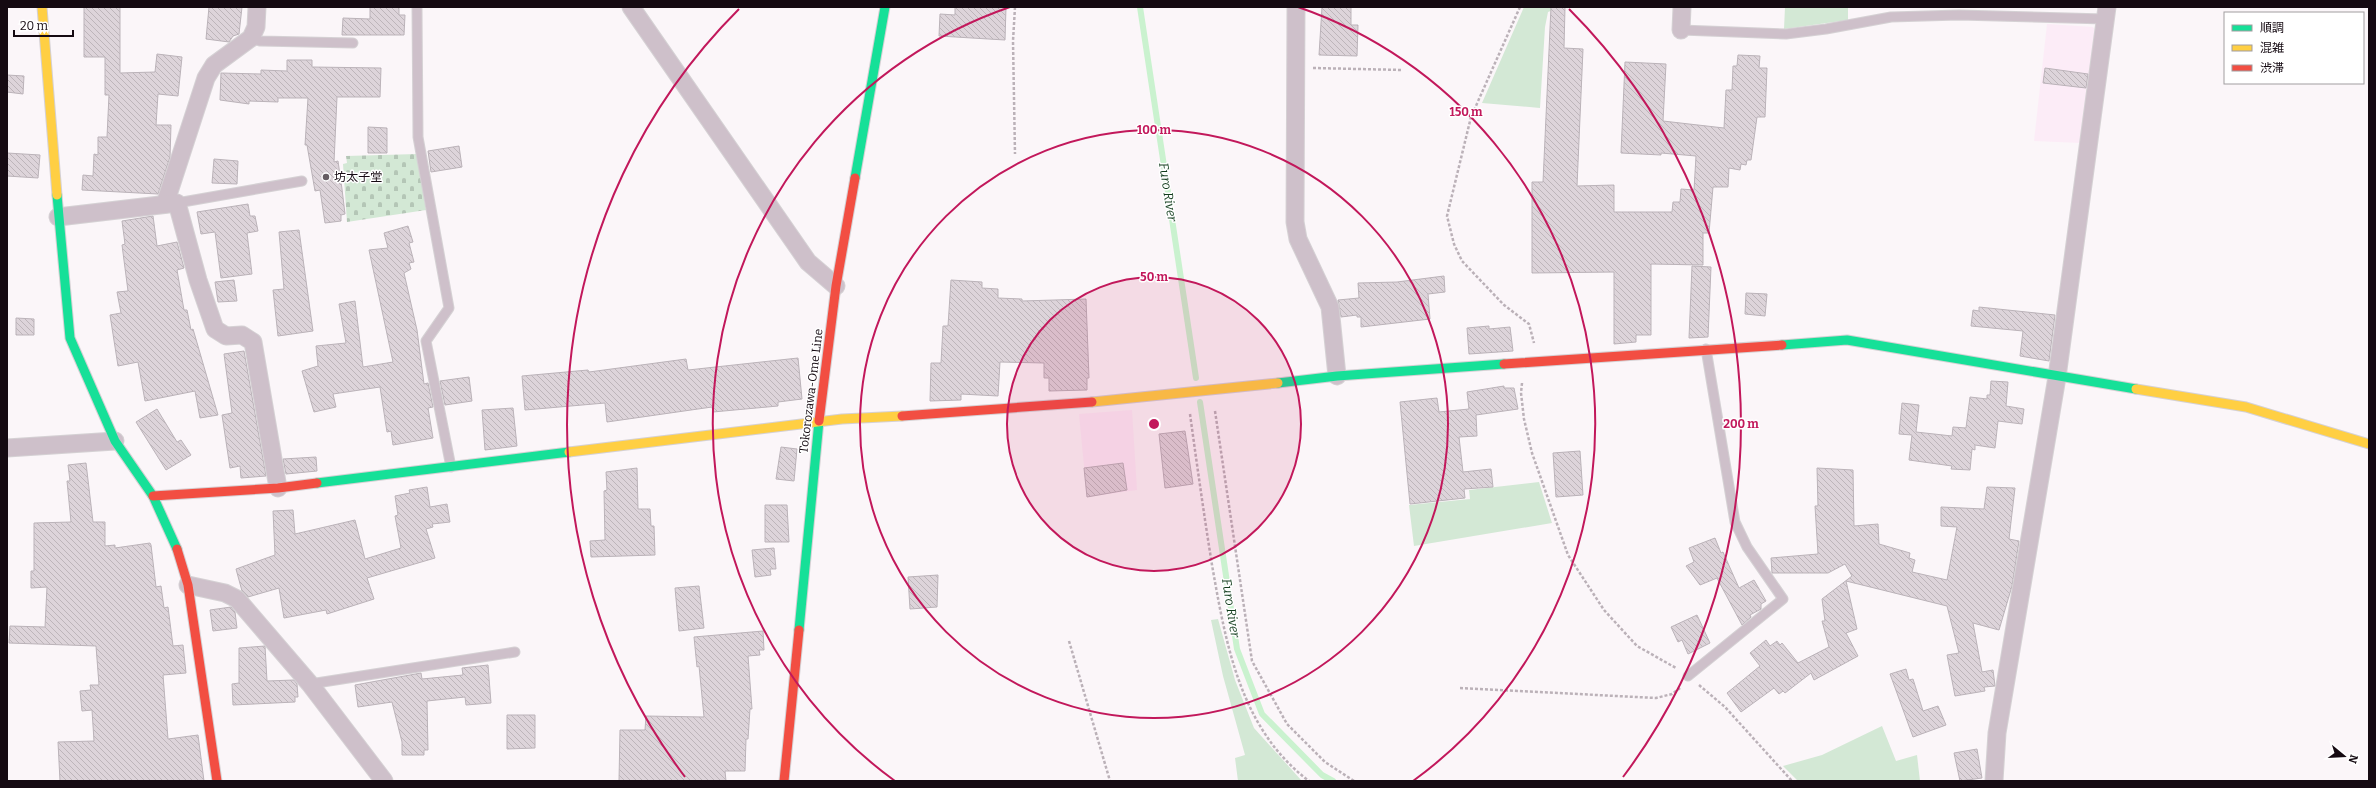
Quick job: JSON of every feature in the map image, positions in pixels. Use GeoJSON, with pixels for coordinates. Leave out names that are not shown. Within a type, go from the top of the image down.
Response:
{"type":"FeatureCollection","features":[{"type":"Feature","properties":{"kind":"street"},"geometry":{"type":"LineString","coordinates":[[42,7],[58,216],[70,338],[85,376],[115,441],[153,496],[174,538],[188,585],[217,781]]}},
{"type":"Feature","properties":{"kind":"street"},"geometry":{"type":"LineString","coordinates":[[257,7],[256,27],[251,38],[214,64],[206,78],[171,204],[215,329],[226,336],[242,335],[253,342],[278,488]]}},
{"type":"Feature","properties":{"kind":"street"},"geometry":{"type":"LineString","coordinates":[[631,7],[808,262],[836,286]]}},
{"type":"Feature","properties":{"kind":"street","name":"Tokorozawa-Ome Line"},"geometry":{"type":"LineString","coordinates":[[784,781],[819,421],[836,286],[885,7]]}},
{"type":"Feature","properties":{"kind":"street"},"geometry":{"type":"LineString","coordinates":[[1296,7],[1294,68],[1296,230],[1330,307],[1338,376]]}},
{"type":"Feature","properties":{"kind":"street"},"geometry":{"type":"LineString","coordinates":[[1680,30],[1682,7]]}},
{"type":"Feature","properties":{"kind":"street"},"geometry":{"type":"LineString","coordinates":[[1994,781],[1997,733],[2057,377],[2106,13]]}},
{"type":"Feature","properties":{"kind":"street"},"geometry":{"type":"LineString","coordinates":[[58,216],[171,204]]}},
{"type":"Feature","properties":{"kind":"street"},"geometry":{"type":"LineString","coordinates":[[153,496],[278,488],[452,468],[819,421],[1014,409],[1188,394],[1338,376],[1706,348],[1847,340],[2057,377],[2246,407],[2369,444]]}},
{"type":"Feature","properties":{"kind":"street"},"geometry":{"type":"LineString","coordinates":[[7,448],[115,441]]}},
{"type":"Feature","properties":{"kind":"street"},"geometry":{"type":"LineString","coordinates":[[188,585],[225,593],[237,599],[310,684],[384,781]]}},
{"type":"Feature","properties":{"kind":"lane"},"geometry":{"type":"LineString","coordinates":[[417,7],[418,136],[449,308],[426,342],[452,468]]}},
{"type":"Feature","properties":{"kind":"lane"},"geometry":{"type":"LineString","coordinates":[[1680,30],[1786,34],[1826,29],[1891,17],[2106,13]]}},
{"type":"Feature","properties":{"kind":"lane"},"geometry":{"type":"LineString","coordinates":[[251,38],[260,41],[353,43]]}},
{"type":"Feature","properties":{"kind":"lane"},"geometry":{"type":"LineString","coordinates":[[171,204],[302,181]]}},
{"type":"Feature","properties":{"kind":"lane"},"geometry":{"type":"LineString","coordinates":[[1688,676],[1783,599],[1746,547],[1735,522],[1706,348]]}},
{"type":"Feature","properties":{"kind":"lane"},"geometry":{"type":"LineString","coordinates":[[310,684],[515,652]]}},
{"type":"Feature","properties":{"kind":"path"},"geometry":{"type":"LineString","coordinates":[[1015,7],[1013,41],[1015,154]]}},
{"type":"Feature","properties":{"kind":"path"},"geometry":{"type":"LineString","coordinates":[[1520,7],[1471,117],[1447,216],[1454,244],[1462,261],[1504,305],[1529,324],[1536,350]]}},
{"type":"Feature","properties":{"kind":"path"},"geometry":{"type":"LineString","coordinates":[[1294,68],[1403,70]]}},
{"type":"Feature","properties":{"kind":"path"},"geometry":{"type":"LineString","coordinates":[[1212,391],[1252,661],[1287,724],[1325,762],[1354,781]]}},
{"type":"Feature","properties":{"kind":"path"},"geometry":{"type":"LineString","coordinates":[[1521,393],[1532,453],[1568,555],[1604,610],[1637,646],[1688,676],[1725,707],[1792,781]]}},
{"type":"Feature","properties":{"kind":"path"},"geometry":{"type":"LineString","coordinates":[[1188,394],[1203,508],[1221,616],[1232,663],[1254,718],[1271,742],[1299,774],[1309,781]]}},
{"type":"Feature","properties":{"kind":"path"},"geometry":{"type":"LineString","coordinates":[[1068,641],[1110,781]]}},
{"type":"Feature","properties":{"kind":"path"},"geometry":{"type":"LineString","coordinates":[[1460,688],[1656,698],[1672,694],[1688,676]]}},
{"type":"Feature","properties":{"kind":"shaded area"},"geometry":{"type":"Polygon","coordinates":[[[2047,24],[2093,27],[2095,30],[2081,143],[2034,141],[2047,24]]]}},
{"type":"Feature","properties":{"kind":"shaded area"},"geometry":{"type":"Polygon","coordinates":[[[1132,410],[1137,490],[1087,497],[1079,414],[1132,410]]]}},
{"type":"Feature","properties":{"kind":"green space"},"geometry":{"type":"Polygon","coordinates":[[[1524,7],[1554,7],[1556,9],[1548,12],[1545,27],[1540,108],[1482,103],[1524,7]]]}},
{"type":"Feature","properties":{"kind":"green space"},"geometry":{"type":"Polygon","coordinates":[[[1785,7],[1848,7],[1848,20],[1784,29],[1785,7]]]}},
{"type":"Feature","properties":{"kind":"green space"},"geometry":{"type":"Polygon","coordinates":[[[417,154],[426,210],[347,222],[343,164],[347,163],[346,156],[417,154]]]}},
{"type":"Feature","properties":{"kind":"green space"},"geometry":{"type":"Polygon","coordinates":[[[1539,482],[1552,523],[1414,546],[1409,505],[1470,499],[1469,490],[1539,482]]]}},
{"type":"Feature","properties":{"kind":"green space"},"geometry":{"type":"Polygon","coordinates":[[[1218,619],[1235,680],[1254,728],[1302,781],[1238,781],[1235,758],[1245,755],[1223,676],[1211,620],[1218,619]]]}},
{"type":"Feature","properties":{"kind":"green space"},"geometry":{"type":"Polygon","coordinates":[[[1882,726],[1896,761],[1917,755],[1920,781],[1798,781],[1783,766],[1822,755],[1882,726]]]}},
{"type":"Feature","properties":{"kind":"building"},"geometry":{"type":"Polygon","coordinates":[[[84,7],[120,7],[120,73],[155,72],[157,54],[182,57],[178,96],[158,94],[156,125],[171,125],[170,157],[158,194],[82,190],[83,175],[93,176],[94,154],[98,155],[98,137],[107,137],[109,95],[105,95],[105,57],[84,57],[84,7]]]}},
{"type":"Feature","properties":{"kind":"building"},"geometry":{"type":"Polygon","coordinates":[[[209,7],[242,7],[239,34],[233,36],[229,42],[206,39],[209,7]]]}},
{"type":"Feature","properties":{"kind":"building"},"geometry":{"type":"Polygon","coordinates":[[[370,7],[399,7],[399,15],[405,15],[404,35],[342,35],[343,18],[370,19],[370,7]]]}},
{"type":"Feature","properties":{"kind":"building"},"geometry":{"type":"Polygon","coordinates":[[[955,7],[1006,7],[1005,40],[939,36],[940,14],[955,15],[955,7]]]}},
{"type":"Feature","properties":{"kind":"building"},"geometry":{"type":"Polygon","coordinates":[[[1322,7],[1351,7],[1351,25],[1358,25],[1357,56],[1319,55],[1322,7]]]}},
{"type":"Feature","properties":{"kind":"building"},"geometry":{"type":"Polygon","coordinates":[[[1551,7],[1565,7],[1564,48],[1583,49],[1577,186],[1614,185],[1614,212],[1672,212],[1673,202],[1680,202],[1681,189],[1694,190],[1696,156],[1661,153],[1661,155],[1621,153],[1625,62],[1666,64],[1663,121],[1724,128],[1726,90],[1732,90],[1733,66],[1737,66],[1738,55],[1760,56],[1759,68],[1767,68],[1765,117],[1757,117],[1751,160],[1747,160],[1746,165],[1741,164],[1740,170],[1729,168],[1728,187],[1713,187],[1709,233],[1703,233],[1703,265],[1651,264],[1651,335],[1636,335],[1636,342],[1614,344],[1614,272],[1532,273],[1532,182],[1543,182],[1551,7]]]}},
{"type":"Feature","properties":{"kind":"building"},"geometry":{"type":"Polygon","coordinates":[[[287,60],[312,60],[312,67],[381,68],[380,97],[337,97],[334,162],[338,161],[345,214],[341,215],[341,221],[325,223],[320,190],[315,191],[307,145],[305,145],[308,98],[278,98],[278,102],[249,101],[249,104],[220,100],[221,73],[261,74],[261,70],[287,71],[287,60]]]}},
{"type":"Feature","properties":{"kind":"building"},"geometry":{"type":"Polygon","coordinates":[[[2045,68],[2088,74],[2086,88],[2043,83],[2045,68]]]}},
{"type":"Feature","properties":{"kind":"building"},"geometry":{"type":"Polygon","coordinates":[[[7,75],[24,76],[23,94],[7,92],[7,75]]]}},
{"type":"Feature","properties":{"kind":"building"},"geometry":{"type":"Polygon","coordinates":[[[368,127],[387,128],[387,153],[368,153],[368,127]]]}},
{"type":"Feature","properties":{"kind":"building"},"geometry":{"type":"Polygon","coordinates":[[[459,146],[462,167],[431,172],[428,151],[459,146]]]}},
{"type":"Feature","properties":{"kind":"building"},"geometry":{"type":"Polygon","coordinates":[[[7,153],[40,155],[38,178],[7,176],[7,153]]]}},
{"type":"Feature","properties":{"kind":"building"},"geometry":{"type":"Polygon","coordinates":[[[214,159],[238,161],[237,184],[212,183],[214,159]]]}},
{"type":"Feature","properties":{"kind":"building"},"geometry":{"type":"Polygon","coordinates":[[[248,204],[250,216],[255,216],[258,231],[247,233],[252,274],[221,278],[215,232],[201,234],[197,212],[248,204]]]}},
{"type":"Feature","properties":{"kind":"building"},"geometry":{"type":"Polygon","coordinates":[[[153,216],[157,246],[177,242],[184,268],[177,270],[184,310],[187,310],[191,330],[193,329],[218,415],[200,418],[195,391],[145,401],[138,362],[118,366],[110,315],[121,313],[117,292],[128,291],[122,245],[125,244],[122,221],[153,216]]]}},
{"type":"Feature","properties":{"kind":"building"},"geometry":{"type":"Polygon","coordinates":[[[408,226],[413,242],[409,243],[414,262],[409,263],[411,269],[404,273],[417,330],[424,384],[428,383],[433,407],[428,408],[433,438],[393,445],[391,431],[387,432],[380,387],[333,394],[336,407],[314,412],[302,371],[318,366],[316,346],[346,343],[339,304],[355,301],[363,367],[393,362],[369,250],[388,248],[384,233],[408,226]]]}},
{"type":"Feature","properties":{"kind":"building"},"geometry":{"type":"Polygon","coordinates":[[[299,230],[313,331],[278,336],[273,290],[284,289],[279,232],[299,230]]]}},
{"type":"Feature","properties":{"kind":"building"},"geometry":{"type":"Polygon","coordinates":[[[1692,266],[1711,267],[1708,337],[1689,338],[1692,266]]]}},
{"type":"Feature","properties":{"kind":"building"},"geometry":{"type":"Polygon","coordinates":[[[1444,276],[1445,292],[1428,294],[1430,319],[1361,327],[1361,317],[1357,317],[1357,315],[1341,317],[1338,300],[1359,298],[1358,283],[1397,282],[1444,276]]]}},
{"type":"Feature","properties":{"kind":"building"},"geometry":{"type":"Polygon","coordinates":[[[234,280],[237,301],[218,302],[215,282],[234,280]]]}},
{"type":"Feature","properties":{"kind":"building"},"geometry":{"type":"Polygon","coordinates":[[[951,280],[982,282],[982,288],[998,289],[998,298],[1022,299],[1022,301],[1086,299],[1089,378],[1087,378],[1087,390],[1049,391],[1049,378],[1044,378],[1044,363],[1000,362],[998,396],[961,394],[961,400],[930,401],[931,363],[941,363],[943,326],[948,326],[951,280]]]}},
{"type":"Feature","properties":{"kind":"building"},"geometry":{"type":"Polygon","coordinates":[[[1746,293],[1767,294],[1765,316],[1745,314],[1746,293]]]}},
{"type":"Feature","properties":{"kind":"building"},"geometry":{"type":"Polygon","coordinates":[[[1979,307],[2055,315],[2049,361],[2020,356],[2023,331],[1971,326],[1973,310],[1979,311],[1979,307]]]}},
{"type":"Feature","properties":{"kind":"building"},"geometry":{"type":"Polygon","coordinates":[[[16,318],[34,319],[34,335],[16,335],[16,318]]]}},
{"type":"Feature","properties":{"kind":"building"},"geometry":{"type":"Polygon","coordinates":[[[1489,326],[1489,329],[1510,327],[1513,351],[1469,354],[1467,328],[1489,326]]]}},
{"type":"Feature","properties":{"kind":"building"},"geometry":{"type":"Polygon","coordinates":[[[244,351],[266,476],[241,478],[240,466],[230,468],[222,415],[232,413],[224,354],[244,351]]]}},
{"type":"Feature","properties":{"kind":"building"},"geometry":{"type":"Polygon","coordinates":[[[798,358],[802,399],[778,402],[778,406],[713,412],[712,407],[607,422],[605,403],[525,410],[522,376],[588,370],[589,372],[686,359],[688,370],[798,358]]]}},
{"type":"Feature","properties":{"kind":"building"},"geometry":{"type":"Polygon","coordinates":[[[469,377],[472,401],[445,405],[440,381],[469,377]]]}},
{"type":"Feature","properties":{"kind":"building"},"geometry":{"type":"Polygon","coordinates":[[[1991,381],[2008,382],[2006,406],[2024,409],[2022,424],[1998,421],[1995,448],[1975,445],[1975,450],[1972,449],[1970,470],[1951,469],[1952,466],[1909,460],[1912,435],[1899,434],[1902,403],[1919,405],[1916,432],[1952,436],[1953,427],[1966,428],[1970,397],[1987,399],[1987,395],[1990,395],[1991,381]]]}},
{"type":"Feature","properties":{"kind":"building"},"geometry":{"type":"Polygon","coordinates":[[[1504,386],[1504,388],[1514,388],[1518,409],[1476,415],[1477,436],[1459,437],[1463,472],[1491,469],[1493,487],[1464,489],[1465,498],[1410,504],[1400,402],[1437,398],[1439,412],[1469,409],[1467,392],[1504,386]]]}},
{"type":"Feature","properties":{"kind":"building"},"geometry":{"type":"Polygon","coordinates":[[[513,408],[517,446],[485,450],[482,410],[513,408]]]}},
{"type":"Feature","properties":{"kind":"building"},"geometry":{"type":"Polygon","coordinates":[[[157,409],[177,442],[181,440],[191,455],[166,470],[136,422],[157,409]]]}},
{"type":"Feature","properties":{"kind":"building"},"geometry":{"type":"Polygon","coordinates":[[[1185,431],[1193,484],[1165,488],[1159,434],[1185,431]]]}},
{"type":"Feature","properties":{"kind":"building"},"geometry":{"type":"Polygon","coordinates":[[[781,447],[797,449],[794,481],[776,479],[781,447]]]}},
{"type":"Feature","properties":{"kind":"building"},"geometry":{"type":"Polygon","coordinates":[[[1580,451],[1583,495],[1556,497],[1553,453],[1580,451]]]}},
{"type":"Feature","properties":{"kind":"building"},"geometry":{"type":"Polygon","coordinates":[[[316,457],[317,471],[286,474],[283,459],[316,457]]]}},
{"type":"Feature","properties":{"kind":"building"},"geometry":{"type":"Polygon","coordinates":[[[86,463],[93,522],[105,522],[105,546],[115,545],[115,548],[150,543],[151,545],[156,587],[161,586],[164,608],[168,607],[173,646],[183,645],[186,673],[163,675],[168,739],[198,735],[204,781],[60,781],[58,742],[94,741],[92,710],[82,711],[80,691],[91,690],[90,685],[99,685],[96,646],[9,643],[10,626],[45,627],[47,587],[31,588],[31,571],[34,571],[34,523],[71,522],[67,481],[70,481],[68,465],[86,463]]]}},
{"type":"Feature","properties":{"kind":"building"},"geometry":{"type":"Polygon","coordinates":[[[1123,463],[1127,490],[1087,497],[1084,468],[1123,463]]]}},
{"type":"Feature","properties":{"kind":"building"},"geometry":{"type":"Polygon","coordinates":[[[637,468],[638,509],[650,509],[651,526],[654,526],[655,555],[591,557],[590,541],[605,540],[604,491],[607,490],[606,472],[637,468]]]}},
{"type":"Feature","properties":{"kind":"building"},"geometry":{"type":"Polygon","coordinates":[[[1817,468],[1853,470],[1854,526],[1878,524],[1879,544],[1910,553],[1909,558],[1915,560],[1912,572],[1947,580],[1957,527],[1941,526],[1941,507],[1984,509],[1987,487],[2015,488],[2009,539],[2019,541],[2012,586],[1999,630],[1973,623],[1982,672],[1993,670],[1995,686],[1984,687],[1985,691],[1955,696],[1947,655],[1959,653],[1947,606],[1846,581],[1857,629],[1846,633],[1858,656],[1814,680],[1811,673],[1785,693],[1783,691],[1779,694],[1774,688],[1741,712],[1727,693],[1760,666],[1750,653],[1766,640],[1770,646],[1777,641],[1780,645],[1782,643],[1798,663],[1829,647],[1822,621],[1825,621],[1822,599],[1852,576],[1845,564],[1828,573],[1772,573],[1771,558],[1818,554],[1815,506],[1818,506],[1817,468]]]}},
{"type":"Feature","properties":{"kind":"building"},"geometry":{"type":"Polygon","coordinates":[[[427,487],[430,507],[447,504],[450,522],[432,524],[433,527],[426,529],[435,558],[367,578],[374,599],[327,614],[326,610],[284,618],[279,588],[248,597],[242,591],[236,569],[275,555],[273,511],[293,510],[295,534],[355,520],[365,559],[401,548],[395,516],[398,515],[395,496],[410,493],[409,490],[427,487]]]}},
{"type":"Feature","properties":{"kind":"building"},"geometry":{"type":"Polygon","coordinates":[[[765,505],[787,505],[789,542],[765,542],[765,505]]]}},
{"type":"Feature","properties":{"kind":"building"},"geometry":{"type":"Polygon","coordinates":[[[1715,538],[1739,588],[1754,580],[1766,601],[1761,604],[1761,609],[1750,615],[1751,617],[1742,625],[1717,578],[1700,585],[1686,566],[1694,562],[1689,548],[1715,538]]]}},
{"type":"Feature","properties":{"kind":"building"},"geometry":{"type":"Polygon","coordinates":[[[774,548],[776,569],[770,569],[771,575],[755,577],[752,550],[774,548]]]}},
{"type":"Feature","properties":{"kind":"building"},"geometry":{"type":"Polygon","coordinates":[[[938,575],[937,607],[910,609],[908,577],[938,575]]]}},
{"type":"Feature","properties":{"kind":"building"},"geometry":{"type":"Polygon","coordinates":[[[699,586],[704,628],[679,631],[675,588],[699,586]]]}},
{"type":"Feature","properties":{"kind":"building"},"geometry":{"type":"Polygon","coordinates":[[[231,607],[235,612],[237,628],[213,631],[210,610],[231,607]]]}},
{"type":"Feature","properties":{"kind":"building"},"geometry":{"type":"Polygon","coordinates":[[[1697,615],[1710,643],[1688,654],[1682,640],[1678,642],[1671,627],[1697,615]]]}},
{"type":"Feature","properties":{"kind":"building"},"geometry":{"type":"Polygon","coordinates":[[[763,631],[764,650],[759,650],[760,655],[748,656],[752,709],[750,709],[748,739],[746,739],[745,771],[725,771],[726,781],[619,781],[620,730],[645,730],[646,716],[704,717],[699,666],[697,667],[694,637],[763,631]]]}},
{"type":"Feature","properties":{"kind":"building"},"geometry":{"type":"Polygon","coordinates":[[[265,646],[267,681],[294,680],[297,684],[298,697],[295,697],[295,702],[233,705],[232,684],[239,683],[239,648],[265,646]]]}},
{"type":"Feature","properties":{"kind":"building"},"geometry":{"type":"Polygon","coordinates":[[[488,665],[491,703],[466,705],[465,697],[427,701],[428,750],[424,750],[424,755],[402,755],[402,742],[392,702],[358,707],[355,685],[421,673],[422,679],[463,675],[462,668],[488,665]]]}},
{"type":"Feature","properties":{"kind":"building"},"geometry":{"type":"Polygon","coordinates":[[[1906,669],[1909,680],[1913,679],[1923,711],[1938,706],[1946,725],[1913,737],[1890,674],[1906,669]]]}},
{"type":"Feature","properties":{"kind":"building"},"geometry":{"type":"Polygon","coordinates":[[[507,715],[535,715],[535,748],[507,749],[507,715]]]}},
{"type":"Feature","properties":{"kind":"building"},"geometry":{"type":"Polygon","coordinates":[[[1977,749],[1982,778],[1960,781],[1954,753],[1977,749]]]}},
{"type":"Feature","properties":{"kind":"waterway","name":"Furo River"},"geometry":{"type":"LineString","coordinates":[[1140,7],[1196,378]]}},
{"type":"Feature","properties":{"kind":"waterway","name":"Furo River"},"geometry":{"type":"LineString","coordinates":[[1200,402],[1237,649],[1262,714],[1322,775],[1333,781]]}},
{"type":"Feature","properties":{"kind":"traffic: fast"},"geometry":{"type":"LineString","coordinates":[[855,178],[885,7]]}},
{"type":"Feature","properties":{"kind":"traffic: fast"},"geometry":{"type":"LineString","coordinates":[[57,195],[70,338],[115,441],[153,496],[177,549]]}},
{"type":"Feature","properties":{"kind":"traffic: fast"},"geometry":{"type":"LineString","coordinates":[[1782,345],[1847,340],[2136,389]]}},
{"type":"Feature","properties":{"kind":"traffic: fast"},"geometry":{"type":"LineString","coordinates":[[1278,383],[1337,376],[1504,364]]}},
{"type":"Feature","properties":{"kind":"traffic: fast"},"geometry":{"type":"LineString","coordinates":[[799,630],[819,421]]}},
{"type":"Feature","properties":{"kind":"traffic: fast"},"geometry":{"type":"LineString","coordinates":[[317,483],[569,452]]}},
{"type":"Feature","properties":{"kind":"traffic: slow"},"geometry":{"type":"LineString","coordinates":[[42,7],[57,195]]}},
{"type":"Feature","properties":{"kind":"traffic: slow"},"geometry":{"type":"LineString","coordinates":[[1092,402],[1278,383]]}},
{"type":"Feature","properties":{"kind":"traffic: slow"},"geometry":{"type":"LineString","coordinates":[[2136,389],[2246,407],[2369,444]]}},
{"type":"Feature","properties":{"kind":"traffic: slow"},"geometry":{"type":"LineString","coordinates":[[569,452],[842,419],[902,416]]}},
{"type":"Feature","properties":{"kind":"traffic: jam"},"geometry":{"type":"LineString","coordinates":[[819,421],[836,286],[855,178]]}},
{"type":"Feature","properties":{"kind":"traffic: jam"},"geometry":{"type":"LineString","coordinates":[[1504,364],[1782,345]]}},
{"type":"Feature","properties":{"kind":"traffic: jam"},"geometry":{"type":"LineString","coordinates":[[902,416],[1092,402]]}},
{"type":"Feature","properties":{"kind":"traffic: jam"},"geometry":{"type":"LineString","coordinates":[[153,496],[278,488],[317,483]]}},
{"type":"Feature","properties":{"kind":"traffic: jam"},"geometry":{"type":"LineString","coordinates":[[177,549],[188,585],[217,781]]}},
{"type":"Feature","properties":{"kind":"traffic: jam"},"geometry":{"type":"LineString","coordinates":[[784,781],[799,630]]}},
{"type":"Feature","properties":{"kind":"place","name":"坊太子堂"},"geometry":{"type":"Point","coordinates":[326,177]}}]}
